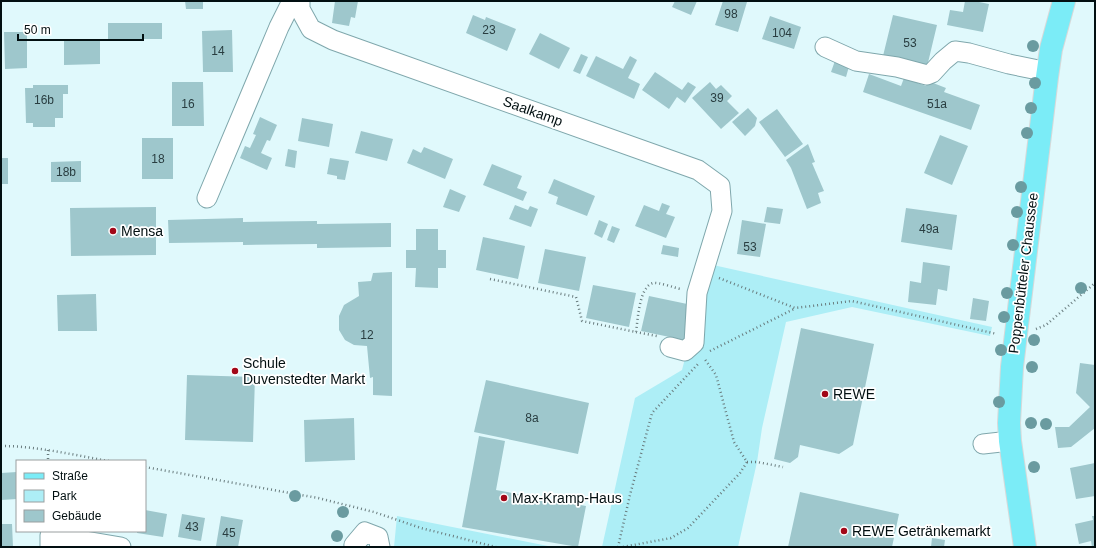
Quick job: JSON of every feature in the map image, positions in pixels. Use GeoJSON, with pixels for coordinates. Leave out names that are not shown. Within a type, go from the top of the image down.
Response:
{"type":"FeatureCollection","features":[{"type":"Feature","properties":{"kind":"main road","name":"Poppenbütteler Chaussee"},"geometry":{"type":"LineString","coordinates":[[1025,547],[1010,440],[1009,423],[1012,367],[1007,330],[1051,49],[1064,1]]}},
{"type":"Feature","properties":{"kind":"street"},"geometry":{"type":"LineString","coordinates":[[207,198],[279,27],[292,1]]}},
{"type":"Feature","properties":{"kind":"street","name":"Saalkamp"},"geometry":{"type":"LineString","coordinates":[[300,1],[300,9],[311,30],[333,40],[698,170],[720,186],[722,211],[697,293],[694,343],[685,351],[667,342]]}},
{"type":"Feature","properties":{"kind":"street"},"geometry":{"type":"LineString","coordinates":[[825,47],[856,61],[898,67],[927,75],[932,73],[955,51],[1048,72]]}},
{"type":"Feature","properties":{"kind":"street"},"geometry":{"type":"LineString","coordinates":[[984,444],[1010,440]]}},
{"type":"Feature","properties":{"kind":"street"},"geometry":{"type":"LineString","coordinates":[[355,547],[354,546],[365,532],[378,537],[380,547]]}},
{"type":"Feature","properties":{"kind":"street"},"geometry":{"type":"LineString","coordinates":[[50,547],[50,535],[121,547]]}},
{"type":"Feature","properties":{"kind":"path"},"geometry":{"type":"LineString","coordinates":[[716,276],[795,308]]}},
{"type":"Feature","properties":{"kind":"path"},"geometry":{"type":"LineString","coordinates":[[490,279],[576,297],[582,320],[636,332],[667,342]]}},
{"type":"Feature","properties":{"kind":"path"},"geometry":{"type":"LineString","coordinates":[[636,332],[642,294],[648,286],[654,283],[697,293]]}},
{"type":"Feature","properties":{"kind":"path"},"geometry":{"type":"LineString","coordinates":[[618,547],[652,413],[694,370],[704,354],[795,308],[852,301],[1007,330],[1036,329],[1046,325],[1095,283]]}},
{"type":"Feature","properties":{"kind":"path"},"geometry":{"type":"LineString","coordinates":[[703,357],[716,375],[734,442],[747,462]]}},
{"type":"Feature","properties":{"kind":"path"},"geometry":{"type":"LineString","coordinates":[[1,446],[48,450],[103,460]]}},
{"type":"Feature","properties":{"kind":"path"},"geometry":{"type":"LineString","coordinates":[[48,450],[48,460]]}},
{"type":"Feature","properties":{"kind":"path"},"geometry":{"type":"LineString","coordinates":[[747,462],[757,462],[783,467]]}},
{"type":"Feature","properties":{"kind":"path"},"geometry":{"type":"LineString","coordinates":[[624,547],[672,538],[688,528],[740,473],[747,462]]}},
{"type":"Feature","properties":{"kind":"path"},"geometry":{"type":"LineString","coordinates":[[146,468],[318,498],[374,512],[421,528],[496,547]]}},
{"type":"Feature","properties":{"kind":"green space"},"geometry":{"type":"Polygon","coordinates":[[[713,265],[992,327],[990,336],[852,307],[786,322],[762,428],[757,462],[738,547],[602,547],[635,398],[682,370],[706,277],[713,265]]]}},
{"type":"Feature","properties":{"kind":"green space"},"geometry":{"type":"Polygon","coordinates":[[[397,516],[553,547],[394,547],[397,516]]]}},
{"type":"Feature","properties":{"kind":"building"},"geometry":{"type":"Polygon","coordinates":[[[185,1],[203,1],[203,9],[186,9],[185,1]]]}},
{"type":"Feature","properties":{"kind":"building"},"geometry":{"type":"Polygon","coordinates":[[[335,1],[358,1],[355,18],[351,17],[349,26],[332,23],[335,1]]]}},
{"type":"Feature","properties":{"kind":"building"},"geometry":{"type":"Polygon","coordinates":[[[675,1],[697,1],[691,15],[672,7],[675,1]]]}},
{"type":"Feature","properties":{"kind":"building"},"geometry":{"type":"Polygon","coordinates":[[[723,1],[747,2],[738,32],[715,25],[723,1]]]}},
{"type":"Feature","properties":{"kind":"building"},"geometry":{"type":"Polygon","coordinates":[[[965,1],[989,4],[983,32],[947,25],[950,10],[963,12],[965,1]]]}},
{"type":"Feature","properties":{"kind":"building"},"geometry":{"type":"Polygon","coordinates":[[[473,15],[485,20],[486,17],[516,29],[507,51],[466,33],[473,15]]]}},
{"type":"Feature","properties":{"kind":"building"},"geometry":{"type":"Polygon","coordinates":[[[893,15],[937,25],[926,71],[882,60],[893,15]]]}},
{"type":"Feature","properties":{"kind":"building"},"geometry":{"type":"Polygon","coordinates":[[[770,16],[801,27],[794,49],[762,39],[770,16]]]}},
{"type":"Feature","properties":{"kind":"building"},"geometry":{"type":"Polygon","coordinates":[[[108,23],[162,23],[162,39],[108,39],[108,23]]]}},
{"type":"Feature","properties":{"kind":"building"},"geometry":{"type":"Polygon","coordinates":[[[232,30],[233,72],[203,72],[202,31],[232,30]]]}},
{"type":"Feature","properties":{"kind":"building"},"geometry":{"type":"Polygon","coordinates":[[[4,32],[27,32],[27,68],[5,69],[4,32]]]}},
{"type":"Feature","properties":{"kind":"building"},"geometry":{"type":"Polygon","coordinates":[[[540,33],[570,48],[559,69],[529,54],[540,33]]]}},
{"type":"Feature","properties":{"kind":"building"},"geometry":{"type":"Polygon","coordinates":[[[100,40],[100,64],[64,65],[64,41],[100,40]]]}},
{"type":"Feature","properties":{"kind":"building"},"geometry":{"type":"Polygon","coordinates":[[[581,54],[588,57],[580,74],[573,71],[581,54]]]}},
{"type":"Feature","properties":{"kind":"building"},"geometry":{"type":"Polygon","coordinates":[[[596,56],[623,69],[630,56],[637,60],[628,78],[640,84],[634,99],[586,76],[596,56]]]}},
{"type":"Feature","properties":{"kind":"building"},"geometry":{"type":"Polygon","coordinates":[[[836,58],[850,63],[846,77],[831,72],[836,58]]]}},
{"type":"Feature","properties":{"kind":"building"},"geometry":{"type":"Polygon","coordinates":[[[655,72],[682,90],[688,82],[696,87],[685,103],[677,97],[669,109],[642,90],[655,72]]]}},
{"type":"Feature","properties":{"kind":"building"},"geometry":{"type":"Polygon","coordinates":[[[869,74],[901,86],[904,78],[926,86],[928,81],[946,88],[944,92],[980,105],[971,130],[863,92],[869,74]]]}},
{"type":"Feature","properties":{"kind":"building"},"geometry":{"type":"Polygon","coordinates":[[[172,82],[203,82],[204,126],[172,126],[172,82]]]}},
{"type":"Feature","properties":{"kind":"building"},"geometry":{"type":"Polygon","coordinates":[[[710,82],[716,89],[721,85],[732,96],[727,101],[739,113],[721,129],[692,98],[710,82]]]}},
{"type":"Feature","properties":{"kind":"building"},"geometry":{"type":"Polygon","coordinates":[[[33,85],[68,85],[68,94],[63,94],[63,118],[55,118],[55,127],[33,127],[33,123],[26,123],[25,88],[33,88],[33,85]]]}},
{"type":"Feature","properties":{"kind":"building"},"geometry":{"type":"Polygon","coordinates":[[[748,108],[757,118],[755,126],[745,136],[732,122],[748,108]]]}},
{"type":"Feature","properties":{"kind":"building"},"geometry":{"type":"Polygon","coordinates":[[[777,109],[803,144],[785,157],[759,122],[777,109]]]}},
{"type":"Feature","properties":{"kind":"building"},"geometry":{"type":"Polygon","coordinates":[[[260,117],[277,125],[270,141],[267,140],[261,153],[272,158],[267,170],[240,158],[245,146],[250,148],[256,135],[253,134],[260,117]]]}},
{"type":"Feature","properties":{"kind":"building"},"geometry":{"type":"Polygon","coordinates":[[[302,118],[333,124],[329,147],[298,141],[302,118]]]}},
{"type":"Feature","properties":{"kind":"building"},"geometry":{"type":"Polygon","coordinates":[[[361,131],[393,139],[387,161],[355,153],[361,131]]]}},
{"type":"Feature","properties":{"kind":"building"},"geometry":{"type":"Polygon","coordinates":[[[940,135],[968,146],[952,185],[924,173],[940,135]]]}},
{"type":"Feature","properties":{"kind":"building"},"geometry":{"type":"Polygon","coordinates":[[[142,138],[173,138],[173,179],[142,179],[142,138]]]}},
{"type":"Feature","properties":{"kind":"building"},"geometry":{"type":"Polygon","coordinates":[[[808,144],[815,162],[812,163],[824,191],[818,193],[821,203],[807,209],[791,168],[786,160],[808,144]]]}},
{"type":"Feature","properties":{"kind":"building"},"geometry":{"type":"Polygon","coordinates":[[[424,147],[453,159],[445,179],[407,163],[413,149],[421,153],[424,147]]]}},
{"type":"Feature","properties":{"kind":"building"},"geometry":{"type":"Polygon","coordinates":[[[288,149],[297,151],[295,168],[285,166],[288,149]]]}},
{"type":"Feature","properties":{"kind":"building"},"geometry":{"type":"Polygon","coordinates":[[[1,158],[8,158],[8,184],[1,184],[1,158]]]}},
{"type":"Feature","properties":{"kind":"building"},"geometry":{"type":"Polygon","coordinates":[[[330,158],[349,161],[345,180],[337,179],[337,176],[327,174],[330,158]]]}},
{"type":"Feature","properties":{"kind":"building"},"geometry":{"type":"Polygon","coordinates":[[[81,161],[81,182],[51,182],[51,162],[81,161]]]}},
{"type":"Feature","properties":{"kind":"building"},"geometry":{"type":"Polygon","coordinates":[[[492,164],[522,176],[517,188],[527,192],[523,201],[483,185],[492,164]]]}},
{"type":"Feature","properties":{"kind":"building"},"geometry":{"type":"Polygon","coordinates":[[[554,179],[595,196],[587,216],[556,204],[558,197],[548,193],[554,179]]]}},
{"type":"Feature","properties":{"kind":"building"},"geometry":{"type":"Polygon","coordinates":[[[450,189],[466,196],[459,212],[443,207],[450,189]]]}},
{"type":"Feature","properties":{"kind":"building"},"geometry":{"type":"Polygon","coordinates":[[[662,203],[670,206],[666,214],[675,217],[666,238],[635,226],[644,205],[659,211],[662,203]]]}},
{"type":"Feature","properties":{"kind":"building"},"geometry":{"type":"Polygon","coordinates":[[[515,205],[528,210],[530,206],[538,209],[531,227],[509,219],[515,205]]]}},
{"type":"Feature","properties":{"kind":"building","name":"Mensa"},"geometry":{"type":"Polygon","coordinates":[[[156,207],[156,255],[71,256],[70,208],[156,207]]]}},
{"type":"Feature","properties":{"kind":"building"},"geometry":{"type":"Polygon","coordinates":[[[767,207],[783,209],[780,224],[764,222],[767,207]]]}},
{"type":"Feature","properties":{"kind":"building"},"geometry":{"type":"Polygon","coordinates":[[[906,208],[957,215],[952,250],[901,242],[906,208]]]}},
{"type":"Feature","properties":{"kind":"building"},"geometry":{"type":"Polygon","coordinates":[[[243,218],[243,222],[317,221],[317,224],[391,223],[391,247],[317,248],[317,244],[243,245],[243,242],[169,243],[168,220],[243,218]]]}},
{"type":"Feature","properties":{"kind":"building"},"geometry":{"type":"Polygon","coordinates":[[[599,220],[608,224],[602,238],[594,234],[599,220]]]}},
{"type":"Feature","properties":{"kind":"building"},"geometry":{"type":"Polygon","coordinates":[[[742,220],[766,224],[760,257],[737,254],[742,220]]]}},
{"type":"Feature","properties":{"kind":"building"},"geometry":{"type":"Polygon","coordinates":[[[612,226],[620,229],[614,243],[607,240],[612,226]]]}},
{"type":"Feature","properties":{"kind":"building"},"geometry":{"type":"Polygon","coordinates":[[[416,229],[438,229],[438,250],[446,250],[446,268],[438,268],[438,288],[415,287],[416,268],[406,268],[406,250],[416,250],[416,229]]]}},
{"type":"Feature","properties":{"kind":"building"},"geometry":{"type":"Polygon","coordinates":[[[483,237],[525,246],[518,279],[476,270],[483,237]]]}},
{"type":"Feature","properties":{"kind":"building"},"geometry":{"type":"Polygon","coordinates":[[[663,245],[679,248],[678,257],[661,254],[663,245]]]}},
{"type":"Feature","properties":{"kind":"building"},"geometry":{"type":"Polygon","coordinates":[[[545,249],[586,257],[579,291],[538,283],[545,249]]]}},
{"type":"Feature","properties":{"kind":"building"},"geometry":{"type":"Polygon","coordinates":[[[923,262],[950,266],[947,291],[938,289],[936,305],[908,302],[910,281],[921,283],[923,262]]]}},
{"type":"Feature","properties":{"kind":"building"},"geometry":{"type":"Polygon","coordinates":[[[392,272],[392,396],[373,395],[373,377],[370,378],[367,346],[354,345],[345,340],[339,330],[339,316],[344,305],[359,296],[358,282],[371,281],[373,273],[392,272]]]}},
{"type":"Feature","properties":{"kind":"building"},"geometry":{"type":"Polygon","coordinates":[[[593,285],[636,293],[629,327],[586,318],[593,285]]]}},
{"type":"Feature","properties":{"kind":"building"},"geometry":{"type":"Polygon","coordinates":[[[96,294],[97,331],[58,331],[57,295],[96,294]]]}},
{"type":"Feature","properties":{"kind":"building"},"geometry":{"type":"Polygon","coordinates":[[[649,296],[692,305],[684,340],[641,331],[649,296]]]}},
{"type":"Feature","properties":{"kind":"building"},"geometry":{"type":"Polygon","coordinates":[[[973,298],[989,301],[986,321],[970,319],[973,298]]]}},
{"type":"Feature","properties":{"kind":"building","name":"REWE"},"geometry":{"type":"Polygon","coordinates":[[[801,328],[874,344],[853,445],[839,454],[800,445],[798,457],[790,463],[774,459],[801,328]]]}},
{"type":"Feature","properties":{"kind":"building"},"geometry":{"type":"Polygon","coordinates":[[[1080,363],[1095,365],[1095,428],[1071,447],[1058,448],[1055,427],[1069,427],[1090,407],[1076,393],[1080,363]]]}},
{"type":"Feature","properties":{"kind":"building"},"geometry":{"type":"Polygon","coordinates":[[[187,375],[255,377],[253,442],[185,440],[187,375]]]}},
{"type":"Feature","properties":{"kind":"building"},"geometry":{"type":"Polygon","coordinates":[[[486,380],[589,403],[578,454],[474,432],[486,380]]]}},
{"type":"Feature","properties":{"kind":"building"},"geometry":{"type":"Polygon","coordinates":[[[354,418],[355,460],[305,462],[304,420],[354,418]]]}},
{"type":"Feature","properties":{"kind":"building","name":"Max-Kramp-Haus"},"geometry":{"type":"Polygon","coordinates":[[[479,436],[505,441],[496,490],[586,506],[578,547],[462,527],[479,436]]]}},
{"type":"Feature","properties":{"kind":"building"},"geometry":{"type":"Polygon","coordinates":[[[1095,463],[1095,496],[1076,499],[1070,468],[1095,463]]]}},
{"type":"Feature","properties":{"kind":"building"},"geometry":{"type":"Polygon","coordinates":[[[16,472],[16,499],[1,500],[1,473],[16,472]]]}},
{"type":"Feature","properties":{"kind":"building","name":"REWE Getränkemarkt"},"geometry":{"type":"Polygon","coordinates":[[[800,492],[899,514],[892,547],[788,547],[800,492]]]}},
{"type":"Feature","properties":{"kind":"building"},"geometry":{"type":"Polygon","coordinates":[[[146,510],[167,514],[163,537],[137,533],[146,532],[146,510]]]}},
{"type":"Feature","properties":{"kind":"building"},"geometry":{"type":"Polygon","coordinates":[[[182,514],[205,518],[201,541],[178,537],[182,514]]]}},
{"type":"Feature","properties":{"kind":"building"},"geometry":{"type":"Polygon","coordinates":[[[221,516],[243,520],[238,547],[216,546],[221,516]]]}},
{"type":"Feature","properties":{"kind":"building"},"geometry":{"type":"Polygon","coordinates":[[[1092,516],[1095,516],[1095,547],[1092,547],[1091,541],[1079,544],[1075,524],[1093,520],[1092,516]]]}},
{"type":"Feature","properties":{"kind":"building"},"geometry":{"type":"Polygon","coordinates":[[[1,524],[12,524],[13,547],[1,547],[1,524]]]}},
{"type":"Feature","properties":{"kind":"building"},"geometry":{"type":"Polygon","coordinates":[[[932,538],[945,540],[944,547],[931,547],[932,538]]]}},
{"type":"Feature","properties":{"kind":"place","name":"Mensa"},"geometry":{"type":"Point","coordinates":[113,231]}},
{"type":"Feature","properties":{"kind":"place","name":"Schule Duvenstedter Markt"},"geometry":{"type":"Point","coordinates":[235,371]}},
{"type":"Feature","properties":{"kind":"place","name":"REWE"},"geometry":{"type":"Point","coordinates":[825,394]}},
{"type":"Feature","properties":{"kind":"place","name":"Max-Kramp-Haus"},"geometry":{"type":"Point","coordinates":[504,498]}},
{"type":"Feature","properties":{"kind":"place","name":"REWE Getränkemarkt"},"geometry":{"type":"Point","coordinates":[844,531]}}]}
